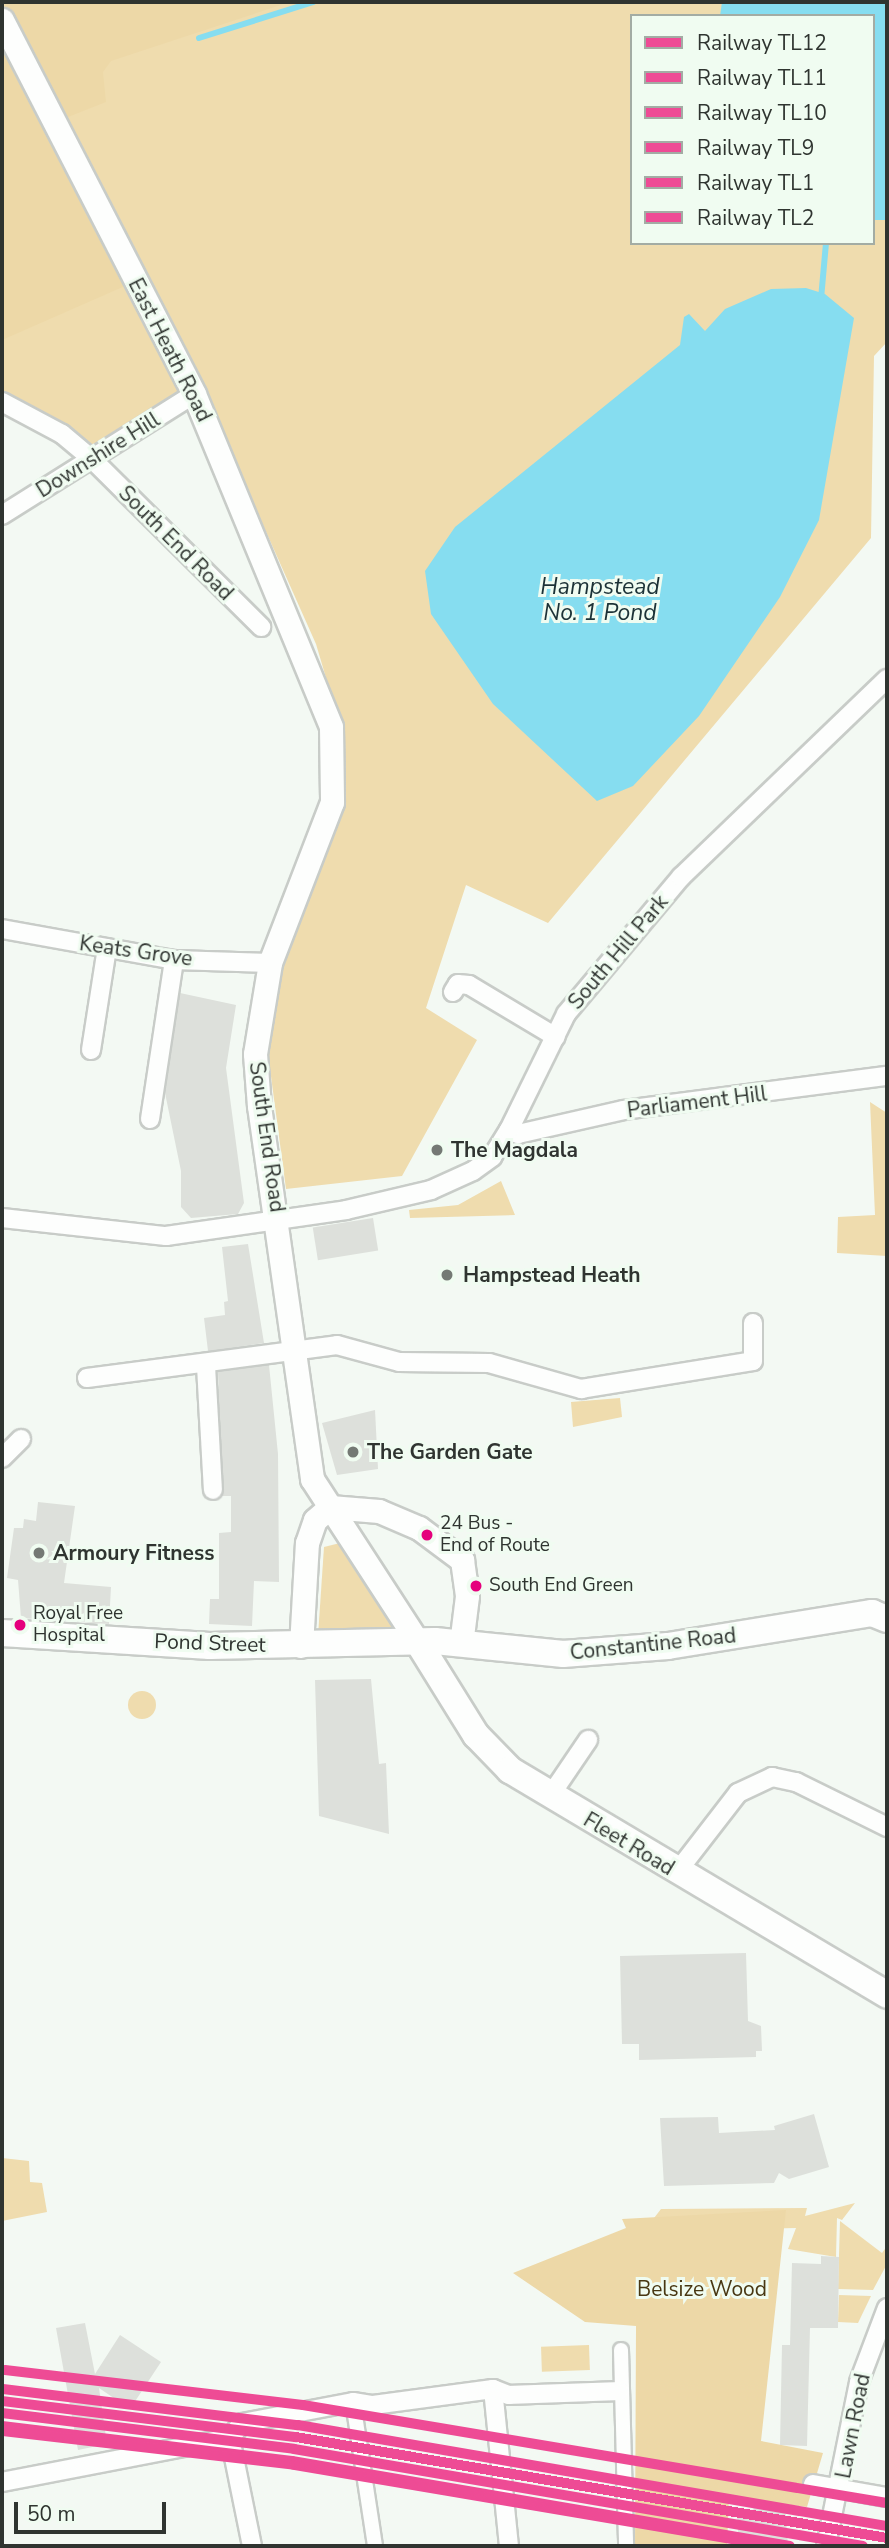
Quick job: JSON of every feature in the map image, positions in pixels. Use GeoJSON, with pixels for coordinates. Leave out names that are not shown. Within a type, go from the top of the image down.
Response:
{"type":"FeatureCollection","features":[{"type":"Feature","properties":{"kind":"main road","name":"Constantine Road"},"geometry":{"type":"LineString","coordinates":[[418,1642],[563,1654],[635,1649],[882,1613]]}},
{"type":"Feature","properties":{"kind":"main road","name":"Pond Street"},"geometry":{"type":"LineString","coordinates":[[2,1633],[301,1646],[418,1642]]}},
{"type":"Feature","properties":{"kind":"main road","name":"Fleet Road"},"geometry":{"type":"LineString","coordinates":[[418,1642],[494,1756],[550,1796],[887,1995]]}},
{"type":"Feature","properties":{"kind":"main road"},"geometry":{"type":"LineString","coordinates":[[441,1678],[461,1644]]}},
{"type":"Feature","properties":{"kind":"street","name":"East Heath Road"},"geometry":{"type":"LineString","coordinates":[[2,20],[194,394],[316,690]]}},
{"type":"Feature","properties":{"kind":"street","name":"Downshire Hill"},"geometry":{"type":"LineString","coordinates":[[2,515],[194,394]]}},
{"type":"Feature","properties":{"kind":"street","name":"South End Road"},"geometry":{"type":"LineString","coordinates":[[2,402],[62,435],[91,458],[261,627]]}},
{"type":"Feature","properties":{"kind":"street","name":"South Hill Park"},"geometry":{"type":"LineString","coordinates":[[2,1218],[166,1236],[431,1190],[492,1157],[509,1130],[566,1014],[681,877],[887,679]]}},
{"type":"Feature","properties":{"kind":"street","name":"South End Road"},"geometry":{"type":"LineString","coordinates":[[316,690],[331,727],[332,803],[270,962],[255,1054],[308,1465],[330,1507]]}},
{"type":"Feature","properties":{"kind":"street","name":"Keats Grove"},"geometry":{"type":"LineString","coordinates":[[2,929],[174,960],[270,962]]}},
{"type":"Feature","properties":{"kind":"street"},"geometry":{"type":"LineString","coordinates":[[91,1050],[107,948]]}},
{"type":"Feature","properties":{"kind":"street"},"geometry":{"type":"LineString","coordinates":[[150,1119],[174,960]]}},
{"type":"Feature","properties":{"kind":"street"},"geometry":{"type":"LineString","coordinates":[[453,992],[458,984],[469,985],[556,1037]]}},
{"type":"Feature","properties":{"kind":"street","name":"Parliament Hill"},"geometry":{"type":"LineString","coordinates":[[509,1130],[518,1134],[624,1110],[887,1076]]}},
{"type":"Feature","properties":{"kind":"street"},"geometry":{"type":"LineString","coordinates":[[87,1378],[206,1366],[337,1345],[399,1362],[489,1363],[581,1389],[753,1361],[753,1323]]}},
{"type":"Feature","properties":{"kind":"street"},"geometry":{"type":"LineString","coordinates":[[206,1366],[213,1490]]}},
{"type":"Feature","properties":{"kind":"street"},"geometry":{"type":"LineString","coordinates":[[2,1458],[21,1439]]}},
{"type":"Feature","properties":{"kind":"street"},"geometry":{"type":"LineString","coordinates":[[330,1507],[418,1642]]}},
{"type":"Feature","properties":{"kind":"street"},"geometry":{"type":"LineString","coordinates":[[301,1646],[307,1542],[315,1520],[330,1507],[379,1511],[419,1528],[462,1560],[467,1596],[461,1644]]}},
{"type":"Feature","properties":{"kind":"street"},"geometry":{"type":"LineString","coordinates":[[550,1796],[588,1740]]}},
{"type":"Feature","properties":{"kind":"street"},"geometry":{"type":"LineString","coordinates":[[677,1872],[738,1793],[772,1777],[796,1782],[887,1827]]}},
{"type":"Feature","properties":{"kind":"street","name":"Lawn Road"},"geometry":{"type":"LineString","coordinates":[[826,2546],[841,2489],[859,2382],[887,2308]]}},
{"type":"Feature","properties":{"kind":"street"},"geometry":{"type":"LineString","coordinates":[[621,2350],[626,2546]]}},
{"type":"Feature","properties":{"kind":"street"},"geometry":{"type":"LineString","coordinates":[[2,2482],[230,2438],[250,2421],[353,2402],[373,2406],[493,2389],[509,2395],[620,2391]]}},
{"type":"Feature","properties":{"kind":"street"},"geometry":{"type":"LineString","coordinates":[[493,2389],[509,2546]]}},
{"type":"Feature","properties":{"kind":"street"},"geometry":{"type":"LineString","coordinates":[[353,2402],[375,2546]]}},
{"type":"Feature","properties":{"kind":"street"},"geometry":{"type":"LineString","coordinates":[[230,2438],[252,2546]]}},
{"type":"Feature","properties":{"kind":"street"},"geometry":{"type":"LineString","coordinates":[[813,2484],[887,2497]]}},
{"type":"Feature","properties":{"kind":"shaded area"},"geometry":{"type":"Polygon","coordinates":[[[2,2],[887,2],[887,342],[874,356],[871,538],[548,923],[466,885],[426,1008],[477,1040],[402,1176],[286,1189],[268,1054],[280,974],[341,811],[345,742],[316,644],[206,397],[91,458],[2,402],[2,2]]]}},
{"type":"Feature","properties":{"kind":"shaded area"},"geometry":{"type":"Polygon","coordinates":[[[870,1102],[887,1113],[887,1256],[837,1253],[838,1217],[875,1215],[870,1102]]]}},
{"type":"Feature","properties":{"kind":"shaded area"},"geometry":{"type":"Polygon","coordinates":[[[501,1181],[515,1215],[410,1218],[409,1210],[458,1205],[501,1181]]]}},
{"type":"Feature","properties":{"kind":"shaded area"},"geometry":{"type":"Polygon","coordinates":[[[620,1398],[622,1417],[573,1427],[571,1402],[620,1398]]]}},
{"type":"Feature","properties":{"kind":"shaded area"},"geometry":{"type":"Polygon","coordinates":[[[340,1543],[399,1632],[318,1636],[324,1547],[340,1543]]]}},
{"type":"Feature","properties":{"kind":"shaded area"},"geometry":{"type":"Polygon","coordinates":[[[142,1691],[152,1695],[156,1705],[152,1715],[142,1719],[132,1715],[128,1705],[132,1695],[142,1691]]]}},
{"type":"Feature","properties":{"kind":"shaded area"},"geometry":{"type":"Polygon","coordinates":[[[2,2158],[29,2161],[30,2182],[42,2183],[47,2212],[2,2221],[2,2158]]]}},
{"type":"Feature","properties":{"kind":"shaded area"},"geometry":{"type":"Polygon","coordinates":[[[855,2203],[842,2220],[837,2218],[836,2257],[788,2249],[796,2228],[644,2231],[661,2209],[807,2208],[805,2216],[855,2203]]]}},
{"type":"Feature","properties":{"kind":"shaded area"},"geometry":{"type":"Polygon","coordinates":[[[840,2221],[882,2253],[887,2246],[887,2264],[873,2290],[838,2289],[840,2221]]]}},
{"type":"Feature","properties":{"kind":"shaded area"},"geometry":{"type":"Polygon","coordinates":[[[839,2295],[871,2296],[858,2323],[838,2322],[839,2295]]]}},
{"type":"Feature","properties":{"kind":"shaded area"},"geometry":{"type":"Polygon","coordinates":[[[589,2345],[590,2370],[542,2372],[541,2347],[589,2345]]]}},
{"type":"Feature","properties":{"kind":"green space"},"geometry":{"type":"Polygon","coordinates":[[[3,2],[290,2],[111,61],[103,72],[106,102],[68,117],[3,2]]]}},
{"type":"Feature","properties":{"kind":"green space"},"geometry":{"type":"Polygon","coordinates":[[[2,50],[125,286],[2,340],[2,50]]]}},
{"type":"Feature","properties":{"kind":"green space","name":"Belsize Wood"},"geometry":{"type":"Polygon","coordinates":[[[786,2210],[761,2441],[823,2453],[807,2507],[729,2497],[727,2546],[635,2546],[636,2326],[585,2322],[513,2273],[626,2228],[622,2219],[786,2210]]]}},
{"type":"Feature","properties":{"kind":"water"},"geometry":{"type":"Polygon","coordinates":[[[722,2],[887,2],[887,220],[875,220],[875,14],[720,14],[722,2]]]}},
{"type":"Feature","properties":{"kind":"water","name":"Hampstead No. 1 Pond"},"geometry":{"type":"Polygon","coordinates":[[[806,288],[825,294],[854,318],[819,520],[780,597],[699,716],[633,786],[597,801],[493,704],[431,614],[425,571],[455,527],[680,345],[684,317],[689,314],[705,331],[725,309],[771,289],[806,288]]]}},
{"type":"Feature","properties":{"kind":"building"},"geometry":{"type":"Polygon","coordinates":[[[180,993],[236,1005],[226,1068],[244,1203],[238,1214],[191,1218],[181,1207],[181,1171],[165,1093],[180,993]]]}},
{"type":"Feature","properties":{"kind":"building"},"geometry":{"type":"Polygon","coordinates":[[[373,1218],[378,1251],[318,1260],[313,1228],[373,1218]]]}},
{"type":"Feature","properties":{"kind":"building"},"geometry":{"type":"Polygon","coordinates":[[[248,1244],[264,1343],[208,1351],[204,1318],[225,1315],[224,1302],[228,1301],[222,1247],[248,1244]]]}},
{"type":"Feature","properties":{"kind":"building"},"geometry":{"type":"Polygon","coordinates":[[[269,1365],[278,1454],[279,1582],[254,1581],[252,1626],[209,1624],[210,1599],[219,1599],[219,1533],[231,1532],[231,1496],[222,1496],[218,1372],[269,1365]]]}},
{"type":"Feature","properties":{"kind":"building","name":"The Garden Gate"},"geometry":{"type":"Polygon","coordinates":[[[375,1410],[378,1469],[337,1475],[322,1423],[375,1410]]]}},
{"type":"Feature","properties":{"kind":"building","name":"Armoury Fitness"},"geometry":{"type":"Polygon","coordinates":[[[38,1502],[75,1506],[64,1583],[111,1587],[109,1624],[21,1618],[18,1580],[7,1578],[14,1528],[23,1528],[24,1519],[36,1521],[38,1502]]]}},
{"type":"Feature","properties":{"kind":"building"},"geometry":{"type":"Polygon","coordinates":[[[371,1679],[379,1764],[386,1763],[389,1834],[319,1816],[315,1680],[371,1679]]]}},
{"type":"Feature","properties":{"kind":"building"},"geometry":{"type":"Polygon","coordinates":[[[746,1953],[748,2021],[761,2026],[762,2051],[756,2051],[756,2057],[639,2060],[639,2044],[622,2044],[620,1956],[746,1953]]]}},
{"type":"Feature","properties":{"kind":"building"},"geometry":{"type":"Polygon","coordinates":[[[814,2114],[829,2167],[789,2179],[779,2173],[774,2183],[664,2186],[660,2118],[718,2117],[719,2133],[775,2130],[774,2126],[814,2114]]]}},
{"type":"Feature","properties":{"kind":"building"},"geometry":{"type":"Polygon","coordinates":[[[821,2256],[839,2257],[838,2328],[810,2328],[807,2446],[780,2445],[782,2345],[790,2345],[792,2263],[821,2264],[821,2256]]]}},
{"type":"Feature","properties":{"kind":"building"},"geometry":{"type":"Polygon","coordinates":[[[85,2323],[95,2374],[120,2335],[161,2362],[130,2409],[99,2388],[107,2444],[78,2450],[56,2328],[85,2323]]]}},
{"type":"Feature","properties":{"kind":"building"},"geometry":{"type":"Polygon","coordinates":[[[753,2505],[785,2505],[788,2546],[739,2546],[737,2515],[754,2514],[753,2505]]]}},
{"type":"Feature","properties":{"kind":"waterway"},"geometry":{"type":"LineString","coordinates":[[199,38],[313,2]]}},
{"type":"Feature","properties":{"kind":"waterway"},"geometry":{"type":"LineString","coordinates":[[821,299],[826,245]]}},
{"type":"Feature","properties":{"kind":"rail line","name":"TL1"},"geometry":{"type":"LineString","coordinates":[[5,2370],[303,2405],[887,2503]]}},
{"type":"Feature","properties":{"kind":"rail line","name":"TL10"},"geometry":{"type":"LineString","coordinates":[[3,2389],[298,2425],[887,2526]]}},
{"type":"Feature","properties":{"kind":"rail line","name":"TL12"},"geometry":{"type":"LineString","coordinates":[[2,2401],[296,2437],[887,2538]]}},
{"type":"Feature","properties":{"kind":"rail line","name":"TL11"},"geometry":{"type":"LineString","coordinates":[[2,2413],[294,2449],[863,2546]]}},
{"type":"Feature","properties":{"kind":"rail line","name":"TL9"},"geometry":{"type":"LineString","coordinates":[[2,2426],[292,2461],[790,2546]]}},
{"type":"Feature","properties":{"kind":"rail line","name":"TL2"},"geometry":{"type":"LineString","coordinates":[[2,2431],[294,2465],[774,2546]]}},
{"type":"Feature","properties":{"kind":"place","name":"The Magdala"},"geometry":{"type":"Point","coordinates":[437,1150]}},
{"type":"Feature","properties":{"kind":"place","name":"Hampstead Heath"},"geometry":{"type":"Point","coordinates":[447,1275]}},
{"type":"Feature","properties":{"kind":"place","name":"The Garden Gate"},"geometry":{"type":"Point","coordinates":[353,1452]}},
{"type":"Feature","properties":{"kind":"place","name":"24 Bus - End of Route"},"geometry":{"type":"Point","coordinates":[427,1535]}},
{"type":"Feature","properties":{"kind":"place","name":"Armoury Fitness"},"geometry":{"type":"Point","coordinates":[39,1553]}},
{"type":"Feature","properties":{"kind":"place","name":"South End Green"},"geometry":{"type":"Point","coordinates":[476,1586]}},
{"type":"Feature","properties":{"kind":"place","name":"Royal Free Hospital"},"geometry":{"type":"Point","coordinates":[20,1625]}}]}
